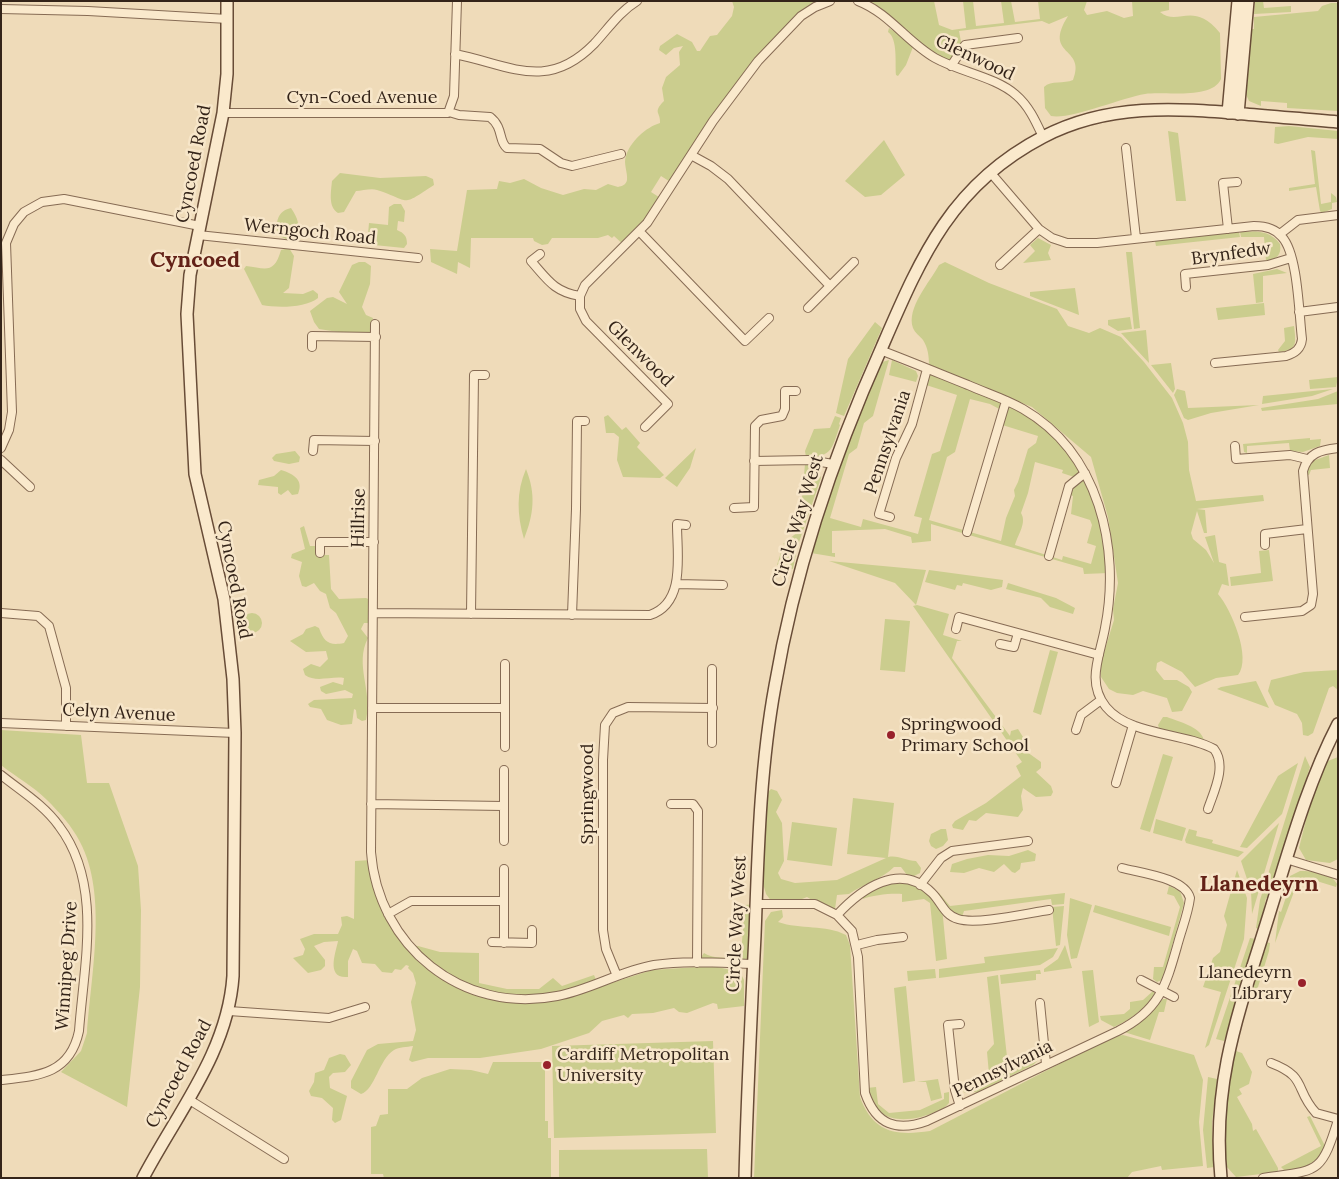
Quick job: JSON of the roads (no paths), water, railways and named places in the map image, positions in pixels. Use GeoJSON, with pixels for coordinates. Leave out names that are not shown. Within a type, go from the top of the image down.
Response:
{"type":"FeatureCollection","features":[{"type":"Feature","properties":{"kind":"street"},"geometry":{"type":"LineString","coordinates":[[88,1],[88,11]]}},
{"type":"Feature","properties":{"kind":"street","name":"Cyn-Coed Avenue"},"geometry":{"type":"LineString","coordinates":[[223,113],[446,114],[449,112],[454,96],[457,1]]}},
{"type":"Feature","properties":{"kind":"street"},"geometry":{"type":"LineString","coordinates":[[455,54],[523,72],[556,68],[567,64],[586,52],[620,15],[637,1]]}},
{"type":"Feature","properties":{"kind":"street"},"geometry":{"type":"LineString","coordinates":[[540,254],[532,261],[556,288],[564,293],[580,296],[585,285],[640,232],[732,94],[758,61],[801,16],[815,7],[830,1]]}},
{"type":"Feature","properties":{"kind":"street","name":"Glenwood"},"geometry":{"type":"LineString","coordinates":[[858,1],[875,9],[924,51],[951,66],[1009,89],[1028,109],[1043,136]]}},
{"type":"Feature","properties":{"kind":"street"},"geometry":{"type":"LineString","coordinates":[[1233,113],[1238,1]]}},
{"type":"Feature","properties":{"kind":"street"},"geometry":{"type":"LineString","coordinates":[[1233,113],[1248,1]]}},
{"type":"Feature","properties":{"kind":"street","name":"Cyncoed Road"},"geometry":{"type":"LineString","coordinates":[[143,1178],[219,1042],[229,1011],[234,954],[235,733],[227,619],[199,499],[193,457],[187,303],[199,231],[223,113],[227,74],[230,2]]}},
{"type":"Feature","properties":{"kind":"street"},"geometry":{"type":"LineString","coordinates":[[1,9],[88,11],[228,19]]}},
{"type":"Feature","properties":{"kind":"street"},"geometry":{"type":"LineString","coordinates":[[951,66],[965,45],[1018,38]]}},
{"type":"Feature","properties":{"kind":"street","name":"Circle Way West"},"geometry":{"type":"LineString","coordinates":[[744,1178],[762,786],[775,686],[799,574],[833,464],[880,350],[926,249],[959,202],[990,172],[1043,136],[1080,121],[1118,111],[1160,108],[1338,122]]}},
{"type":"Feature","properties":{"kind":"street"},"geometry":{"type":"LineString","coordinates":[[449,112],[490,117],[500,127],[502,141],[508,148],[540,149],[566,165],[577,165],[622,154]]}},
{"type":"Feature","properties":{"kind":"street"},"geometry":{"type":"LineString","coordinates":[[1126,148],[1136,238]]}},
{"type":"Feature","properties":{"kind":"street"},"geometry":{"type":"LineString","coordinates":[[690,155],[711,166],[728,179],[830,286]]}},
{"type":"Feature","properties":{"kind":"street","name":"Brynfedw"},"geometry":{"type":"LineString","coordinates":[[990,172],[1039,229],[1059,241],[1075,244],[1260,226],[1280,234],[1286,243],[1291,258],[1302,343],[1291,354],[1214,363]]}},
{"type":"Feature","properties":{"kind":"street","name":"Brynfedw"},"geometry":{"type":"LineString","coordinates":[[1228,228],[1223,183],[1237,182]]}},
{"type":"Feature","properties":{"kind":"street","name":"Werngoch Road"},"geometry":{"type":"LineString","coordinates":[[1,448],[10,430],[12,412],[6,242],[14,224],[24,212],[42,202],[64,199],[199,231],[418,258]]}},
{"type":"Feature","properties":{"kind":"street","name":"Brynfedw"},"geometry":{"type":"LineString","coordinates":[[1280,234],[1298,220],[1338,215]]}},
{"type":"Feature","properties":{"kind":"street"},"geometry":{"type":"LineString","coordinates":[[1000,265],[1039,229]]}},
{"type":"Feature","properties":{"kind":"street"},"geometry":{"type":"LineString","coordinates":[[640,232],[745,341],[770,318]]}},
{"type":"Feature","properties":{"kind":"street","name":"Brynfedw"},"geometry":{"type":"LineString","coordinates":[[1186,287],[1185,274],[1268,265],[1291,258]]}},
{"type":"Feature","properties":{"kind":"street"},"geometry":{"type":"LineString","coordinates":[[808,308],[854,262]]}},
{"type":"Feature","properties":{"kind":"street","name":"Glenwood"},"geometry":{"type":"LineString","coordinates":[[580,296],[580,309],[586,321],[668,404],[645,427]]}},
{"type":"Feature","properties":{"kind":"street"},"geometry":{"type":"LineString","coordinates":[[1299,312],[1338,308]]}},
{"type":"Feature","properties":{"kind":"street","name":"Hillrise"},"geometry":{"type":"LineString","coordinates":[[373,613],[375,324]]}},
{"type":"Feature","properties":{"kind":"street"},"geometry":{"type":"LineString","coordinates":[[312,347],[312,336],[376,337]]}},
{"type":"Feature","properties":{"kind":"street"},"geometry":{"type":"LineString","coordinates":[[880,350],[1023,409],[1048,427],[1070,450],[1095,493],[1103,518],[1108,554],[1108,615],[1094,676],[1101,700],[1111,713],[1134,725],[1214,749],[1218,755],[1220,767],[1208,809]]}},
{"type":"Feature","properties":{"kind":"street","name":"Pennsylvania"},"geometry":{"type":"LineString","coordinates":[[890,517],[879,514],[896,458],[912,424],[927,369]]}},
{"type":"Feature","properties":{"kind":"street"},"geometry":{"type":"LineString","coordinates":[[471,614],[474,375],[485,375]]}},
{"type":"Feature","properties":{"kind":"street"},"geometry":{"type":"LineString","coordinates":[[734,508],[754,507],[755,426],[761,420],[782,416],[785,409],[785,391],[796,391]]}},
{"type":"Feature","properties":{"kind":"street"},"geometry":{"type":"LineString","coordinates":[[967,532],[1006,401]]}},
{"type":"Feature","properties":{"kind":"street"},"geometry":{"type":"LineString","coordinates":[[572,614],[577,421],[585,421]]}},
{"type":"Feature","properties":{"kind":"street"},"geometry":{"type":"LineString","coordinates":[[313,451],[314,440],[375,441]]}},
{"type":"Feature","properties":{"kind":"street"},"geometry":{"type":"LineString","coordinates":[[1235,446],[1236,459],[1290,454],[1308,459]]}},
{"type":"Feature","properties":{"kind":"street"},"geometry":{"type":"LineString","coordinates":[[1245,617],[1302,611],[1311,605],[1314,594],[1302,478],[1308,459],[1319,452],[1338,448]]}},
{"type":"Feature","properties":{"kind":"street"},"geometry":{"type":"LineString","coordinates":[[1,460],[30,487]]}},
{"type":"Feature","properties":{"kind":"street"},"geometry":{"type":"LineString","coordinates":[[754,461],[810,460],[833,464]]}},
{"type":"Feature","properties":{"kind":"street"},"geometry":{"type":"LineString","coordinates":[[1049,556],[1069,486],[1085,473]]}},
{"type":"Feature","properties":{"kind":"street"},"geometry":{"type":"LineString","coordinates":[[686,525],[677,524],[676,584],[674,594],[667,606],[650,615],[373,613],[372,860],[379,893],[388,914],[408,945],[430,966],[460,984],[488,994],[518,998],[555,996],[653,966],[697,963],[753,964]]}},
{"type":"Feature","properties":{"kind":"street"},"geometry":{"type":"LineString","coordinates":[[1265,545],[1265,534],[1307,529]]}},
{"type":"Feature","properties":{"kind":"street"},"geometry":{"type":"LineString","coordinates":[[320,553],[320,542],[374,542]]}},
{"type":"Feature","properties":{"kind":"street"},"geometry":{"type":"LineString","coordinates":[[676,584],[723,585]]}},
{"type":"Feature","properties":{"kind":"street"},"geometry":{"type":"LineString","coordinates":[[1,613],[38,616],[49,626],[66,688],[66,726]]}},
{"type":"Feature","properties":{"kind":"street"},"geometry":{"type":"LineString","coordinates":[[956,629],[959,617],[1099,655]]}},
{"type":"Feature","properties":{"kind":"street"},"geometry":{"type":"LineString","coordinates":[[1000,644],[1014,648],[1018,633]]}},
{"type":"Feature","properties":{"kind":"street"},"geometry":{"type":"LineString","coordinates":[[504,747],[505,664]]}},
{"type":"Feature","properties":{"kind":"street"},"geometry":{"type":"LineString","coordinates":[[712,669],[712,743]]}},
{"type":"Feature","properties":{"kind":"street"},"geometry":{"type":"LineString","coordinates":[[1076,730],[1081,715],[1101,700]]}},
{"type":"Feature","properties":{"kind":"street","name":"Springwood"},"geometry":{"type":"LineString","coordinates":[[617,976],[606,949],[603,930],[603,752],[605,725],[613,713],[628,707],[713,708]]}},
{"type":"Feature","properties":{"kind":"street"},"geometry":{"type":"LineString","coordinates":[[372,708],[505,708]]}},
{"type":"Feature","properties":{"kind":"street","name":"Celyn Avenue"},"geometry":{"type":"LineString","coordinates":[[1,723],[235,733]]}},
{"type":"Feature","properties":{"kind":"street"},"geometry":{"type":"LineString","coordinates":[[1221,1178],[1219,1111],[1226,1059],[1286,859],[1316,768],[1338,724]]}},
{"type":"Feature","properties":{"kind":"street"},"geometry":{"type":"LineString","coordinates":[[1116,783],[1134,725]]}},
{"type":"Feature","properties":{"kind":"street"},"geometry":{"type":"LineString","coordinates":[[504,770],[504,841]]}},
{"type":"Feature","properties":{"kind":"street","name":"Winnipeg Drive"},"geometry":{"type":"LineString","coordinates":[[1,775],[42,807],[63,832],[80,866],[88,903],[79,1031],[74,1048],[63,1062],[50,1072],[1,1080]]}},
{"type":"Feature","properties":{"kind":"street"},"geometry":{"type":"LineString","coordinates":[[372,804],[503,806]]}},
{"type":"Feature","properties":{"kind":"street"},"geometry":{"type":"LineString","coordinates":[[671,804],[693,804],[698,811],[697,963]]}},
{"type":"Feature","properties":{"kind":"street"},"geometry":{"type":"LineString","coordinates":[[920,885],[941,858],[952,851],[1028,841]]}},
{"type":"Feature","properties":{"kind":"street"},"geometry":{"type":"LineString","coordinates":[[1286,859],[1338,875]]}},
{"type":"Feature","properties":{"kind":"street","name":"Pennsylvania"},"geometry":{"type":"LineString","coordinates":[[756,904],[815,904],[837,914],[847,923],[857,945],[863,1086],[871,1109],[888,1123],[904,1127],[927,1121],[1138,1021],[1158,1000],[1161,990],[1167,983],[1189,906],[1188,892],[1179,884],[1122,868]]}},
{"type":"Feature","properties":{"kind":"street"},"geometry":{"type":"LineString","coordinates":[[504,869],[504,943]]}},
{"type":"Feature","properties":{"kind":"street"},"geometry":{"type":"LineString","coordinates":[[837,914],[858,894],[882,882],[904,879],[920,885],[934,896],[946,913],[959,920],[974,920],[1049,910]]}},
{"type":"Feature","properties":{"kind":"street"},"geometry":{"type":"LineString","coordinates":[[388,914],[411,900],[503,902]]}},
{"type":"Feature","properties":{"kind":"street"},"geometry":{"type":"LineString","coordinates":[[492,942],[532,943],[532,930]]}},
{"type":"Feature","properties":{"kind":"street"},"geometry":{"type":"LineString","coordinates":[[857,945],[903,937]]}},
{"type":"Feature","properties":{"kind":"street"},"geometry":{"type":"LineString","coordinates":[[1141,980],[1174,997]]}},
{"type":"Feature","properties":{"kind":"street"},"geometry":{"type":"LineString","coordinates":[[1040,1003],[1046,1064]]}},
{"type":"Feature","properties":{"kind":"street"},"geometry":{"type":"LineString","coordinates":[[229,1011],[329,1018],[364,1006]]}},
{"type":"Feature","properties":{"kind":"street"},"geometry":{"type":"LineString","coordinates":[[960,1024],[948,1025],[955,1090],[960,1106]]}},
{"type":"Feature","properties":{"kind":"street"},"geometry":{"type":"LineString","coordinates":[[1263,1178],[1306,1171],[1322,1162],[1329,1149],[1338,1120],[1316,1113],[1296,1076],[1289,1070],[1270,1063]]}},
{"type":"Feature","properties":{"kind":"street"},"geometry":{"type":"LineString","coordinates":[[188,1099],[284,1159]]}},
{"type":"Feature","properties":{"kind":"place","name":"Springwood Primary School"},"geometry":{"type":"Point","coordinates":[891,735]}},
{"type":"Feature","properties":{"kind":"place","name":"Llanedeyrn Library"},"geometry":{"type":"Point","coordinates":[1302,983]}},
{"type":"Feature","properties":{"kind":"place","name":"Cardiff Metropolitan University"},"geometry":{"type":"Point","coordinates":[547,1065]}},
{"type":"Feature","properties":{"kind":"district","name":"Cyncoed"},"geometry":{"type":"Point","coordinates":[195,261]}},
{"type":"Feature","properties":{"kind":"district","name":"Llanedeyrn"},"geometry":{"type":"Point","coordinates":[1259,885]}}]}
